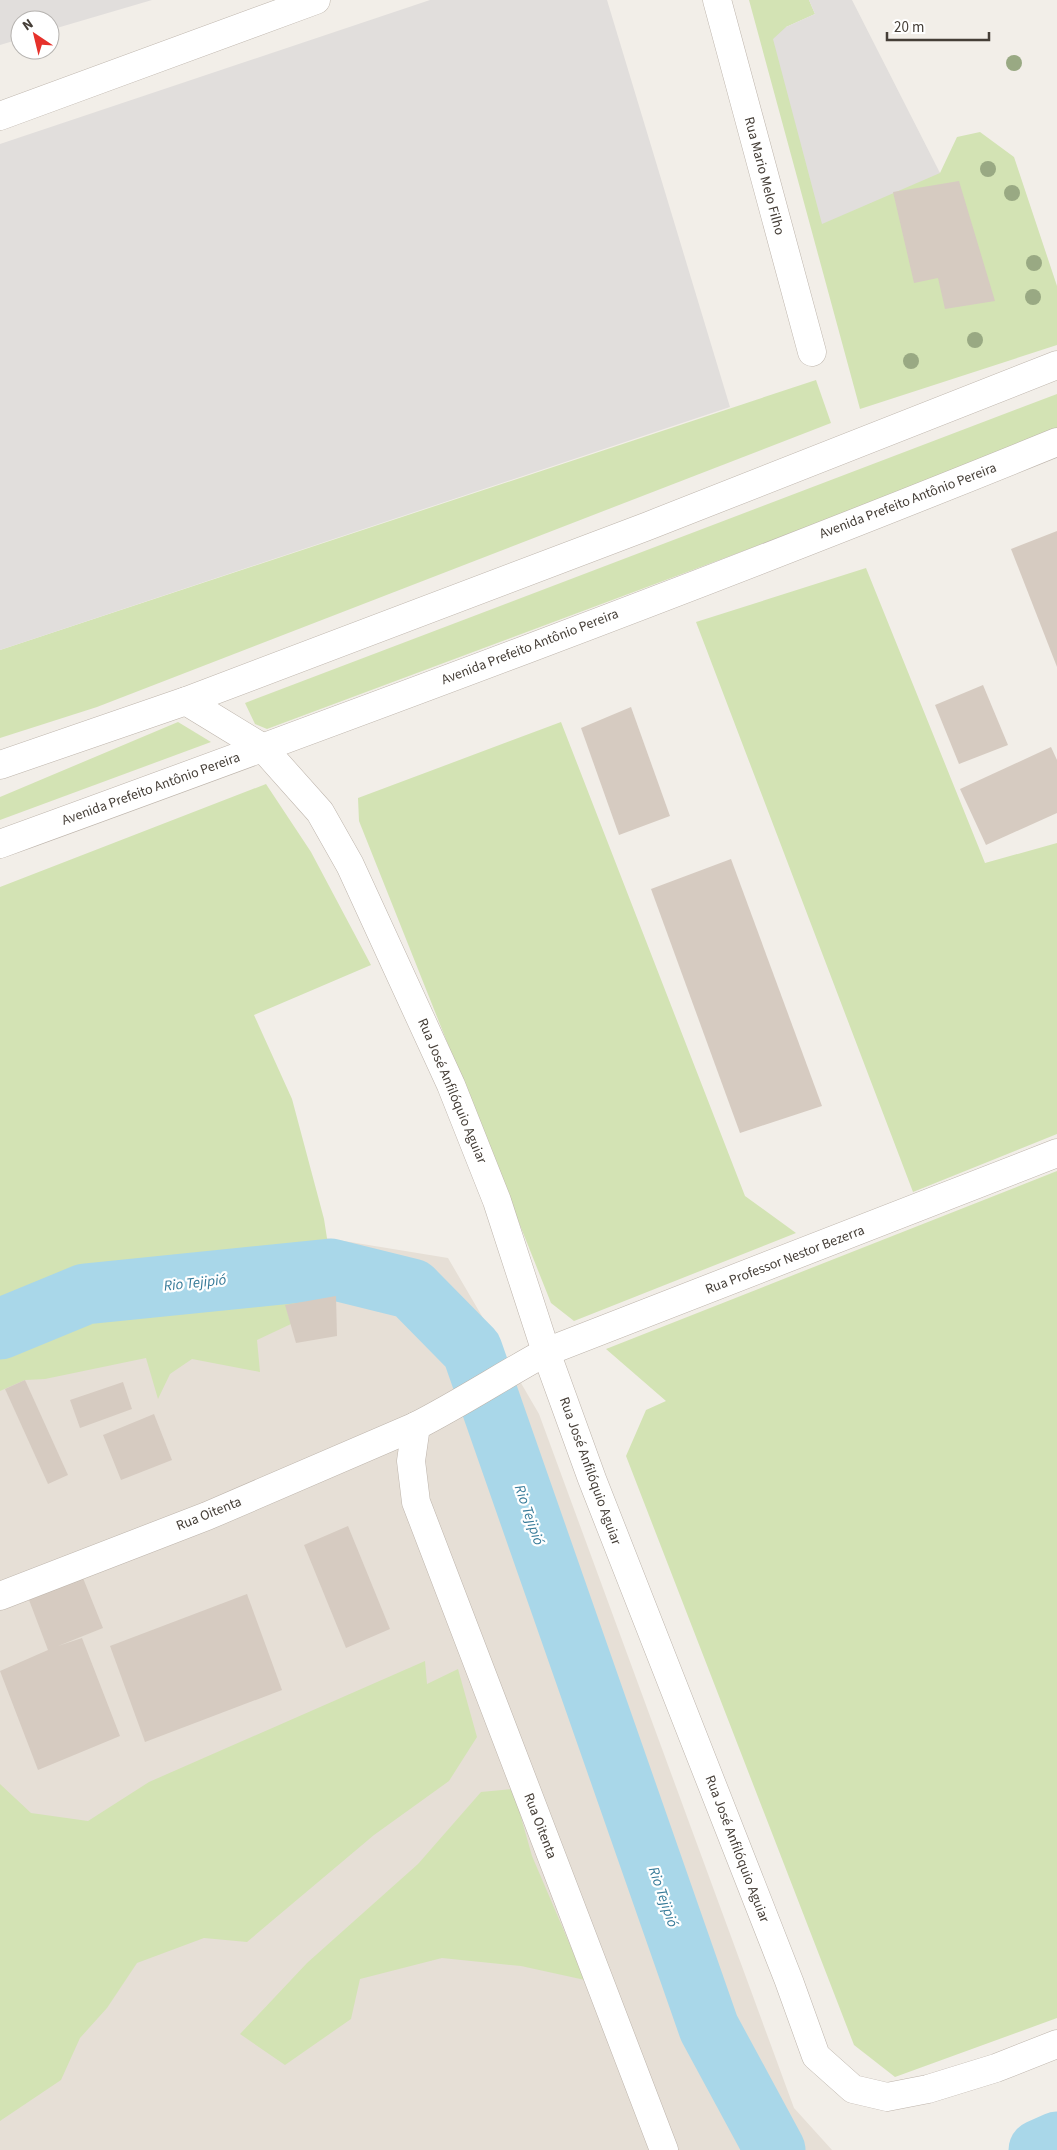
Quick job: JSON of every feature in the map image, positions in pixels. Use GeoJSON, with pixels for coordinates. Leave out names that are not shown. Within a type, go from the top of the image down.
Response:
{"type":"FeatureCollection","features":[{"type":"Feature","properties":{"kind":"street"},"geometry":{"type":"LineString","coordinates":[[0,116],[316,0]]}},
{"type":"Feature","properties":{"kind":"street","name":"Rua Mario Melo Filho"},"geometry":{"type":"LineString","coordinates":[[716,0],[812,352]]}},
{"type":"Feature","properties":{"kind":"street"},"geometry":{"type":"LineString","coordinates":[[0,765],[186,701],[657,522],[1057,365]]}},
{"type":"Feature","properties":{"kind":"street","name":"Avenida Prefeito Antônio Pereira"},"geometry":{"type":"LineString","coordinates":[[0,844],[263,748],[676,591],[1057,442]]}},
{"type":"Feature","properties":{"kind":"street","name":"Rua José Anfilóquio Aguiar"},"geometry":{"type":"LineString","coordinates":[[186,701],[263,748],[320,812],[358,883],[451,1085],[497,1200],[546,1352],[592,1479],[789,1981],[816,2056],[853,2089],[887,2097],[928,2090],[996,2068],[1057,2044]]}},
{"type":"Feature","properties":{"kind":"street","name":"Rua Professor Nestor Bezerra"},"geometry":{"type":"LineString","coordinates":[[464,1401],[514,1369],[546,1352],[1057,1152]]}},
{"type":"Feature","properties":{"kind":"street","name":"Rua Oitenta"},"geometry":{"type":"LineString","coordinates":[[0,1596],[207,1516],[416,1426],[464,1401]]}},
{"type":"Feature","properties":{"kind":"street","name":"Rua Oitenta"},"geometry":{"type":"LineString","coordinates":[[416,1426],[411,1461],[416,1502],[664,2150]]}},
{"type":"Feature","properties":{"kind":"shaded area"},"geometry":{"type":"Polygon","coordinates":[[[0,0],[152,0],[60,27],[60,10],[10,10],[10,42],[0,45],[0,0]]]}},
{"type":"Feature","properties":{"kind":"shaded area"},"geometry":{"type":"Polygon","coordinates":[[[430,0],[607,0],[730,407],[0,650],[0,144],[430,0]]]}},
{"type":"Feature","properties":{"kind":"shaded area"},"geometry":{"type":"Polygon","coordinates":[[[809,0],[852,0],[940,173],[822,224],[773,39],[786,27],[815,14],[809,0]]]}},
{"type":"Feature","properties":{"kind":"shaded area"},"geometry":{"type":"Polygon","coordinates":[[[295,1233],[448,1258],[539,1414],[794,2108],[832,2150],[0,2150],[0,1335],[295,1233]]]}},
{"type":"Feature","properties":{"kind":"green space"},"geometry":{"type":"Polygon","coordinates":[[[749,0],[809,0],[815,14],[786,27],[940,173],[957,137],[980,132],[1014,157],[1057,286],[1057,345],[860,409],[749,0]]]}},
{"type":"Feature","properties":{"kind":"green space"},"geometry":{"type":"Polygon","coordinates":[[[816,380],[831,423],[97,707],[0,738],[0,650],[816,380]]]}},
{"type":"Feature","properties":{"kind":"green space"},"geometry":{"type":"Polygon","coordinates":[[[1057,394],[1057,430],[762,544],[267,729],[255,724],[245,703],[1057,394]]]}},
{"type":"Feature","properties":{"kind":"green space"},"geometry":{"type":"Polygon","coordinates":[[[866,568],[985,863],[1057,843],[1057,1134],[913,1192],[696,622],[866,568]]]}},
{"type":"Feature","properties":{"kind":"green space"},"geometry":{"type":"Polygon","coordinates":[[[178,722],[211,742],[0,820],[0,797],[178,722]]]}},
{"type":"Feature","properties":{"kind":"green space"},"geometry":{"type":"Polygon","coordinates":[[[561,722],[745,1196],[796,1233],[574,1321],[551,1303],[359,821],[358,798],[561,722]]]}},
{"type":"Feature","properties":{"kind":"green space"},"geometry":{"type":"Polygon","coordinates":[[[266,784],[311,852],[371,965],[254,1015],[292,1099],[324,1219],[336,1296],[286,1306],[291,1324],[257,1340],[260,1372],[192,1359],[170,1374],[158,1399],[146,1358],[45,1379],[25,1380],[0,1391],[0,887],[266,784]]]}},
{"type":"Feature","properties":{"kind":"green space"},"geometry":{"type":"Polygon","coordinates":[[[1057,1171],[1057,2018],[895,2077],[854,2045],[626,1456],[646,1410],[666,1401],[606,1349],[1057,1171]]]}},
{"type":"Feature","properties":{"kind":"green space"},"geometry":{"type":"Polygon","coordinates":[[[425,1661],[427,1684],[458,1669],[477,1737],[449,1781],[374,1835],[247,1942],[204,1938],[137,1963],[107,2008],[80,2038],[61,2080],[0,2121],[0,1784],[31,1813],[88,1821],[149,1782],[425,1661]]]}},
{"type":"Feature","properties":{"kind":"green space"},"geometry":{"type":"Polygon","coordinates":[[[513,1789],[532,1856],[585,1980],[521,1966],[442,1958],[360,1979],[351,2019],[285,2065],[240,2034],[307,1963],[418,1864],[481,1792],[513,1789]]]}},
{"type":"Feature","properties":{"kind":"building"},"geometry":{"type":"Polygon","coordinates":[[[959,181],[995,301],[945,309],[938,278],[914,283],[893,192],[959,181]]]}},
{"type":"Feature","properties":{"kind":"building"},"geometry":{"type":"Polygon","coordinates":[[[1057,531],[1057,667],[1011,549],[1057,531]]]}},
{"type":"Feature","properties":{"kind":"building"},"geometry":{"type":"Polygon","coordinates":[[[983,685],[1008,745],[959,764],[935,705],[983,685]]]}},
{"type":"Feature","properties":{"kind":"building"},"geometry":{"type":"Polygon","coordinates":[[[631,707],[670,816],[619,835],[581,728],[631,707]]]}},
{"type":"Feature","properties":{"kind":"building"},"geometry":{"type":"Polygon","coordinates":[[[1051,747],[1057,760],[1057,813],[986,845],[960,789],[1051,747]]]}},
{"type":"Feature","properties":{"kind":"building"},"geometry":{"type":"Polygon","coordinates":[[[731,859],[822,1106],[740,1133],[651,889],[731,859]]]}},
{"type":"Feature","properties":{"kind":"building"},"geometry":{"type":"Polygon","coordinates":[[[336,1296],[337,1336],[296,1343],[285,1305],[336,1296]]]}},
{"type":"Feature","properties":{"kind":"building"},"geometry":{"type":"Polygon","coordinates":[[[25,1380],[68,1475],[48,1484],[5,1389],[25,1380]]]}},
{"type":"Feature","properties":{"kind":"building"},"geometry":{"type":"Polygon","coordinates":[[[123,1382],[132,1409],[80,1428],[70,1400],[123,1382]]]}},
{"type":"Feature","properties":{"kind":"building"},"geometry":{"type":"Polygon","coordinates":[[[154,1414],[172,1460],[121,1480],[103,1435],[154,1414]]]}},
{"type":"Feature","properties":{"kind":"building"},"geometry":{"type":"Polygon","coordinates":[[[348,1526],[390,1629],[346,1648],[304,1545],[348,1526]]]}},
{"type":"Feature","properties":{"kind":"building"},"geometry":{"type":"Polygon","coordinates":[[[83,1578],[103,1628],[58,1646],[82,1638],[120,1736],[38,1770],[0,1671],[48,1650],[29,1600],[83,1578]]]}},
{"type":"Feature","properties":{"kind":"building"},"geometry":{"type":"Polygon","coordinates":[[[247,1594],[282,1690],[145,1742],[110,1646],[247,1594]]]}},
{"type":"Feature","properties":{"kind":"waterway","name":"Rio Tejipió"},"geometry":{"type":"LineString","coordinates":[[0,1329],[85,1294],[331,1269],[412,1289],[472,1350],[709,2028],[775,2150]]}},
{"type":"Feature","properties":{"kind":"waterway","name":"Rio Tejipió"},"geometry":{"type":"LineString","coordinates":[[1039,2150],[1057,2142]]}}]}
